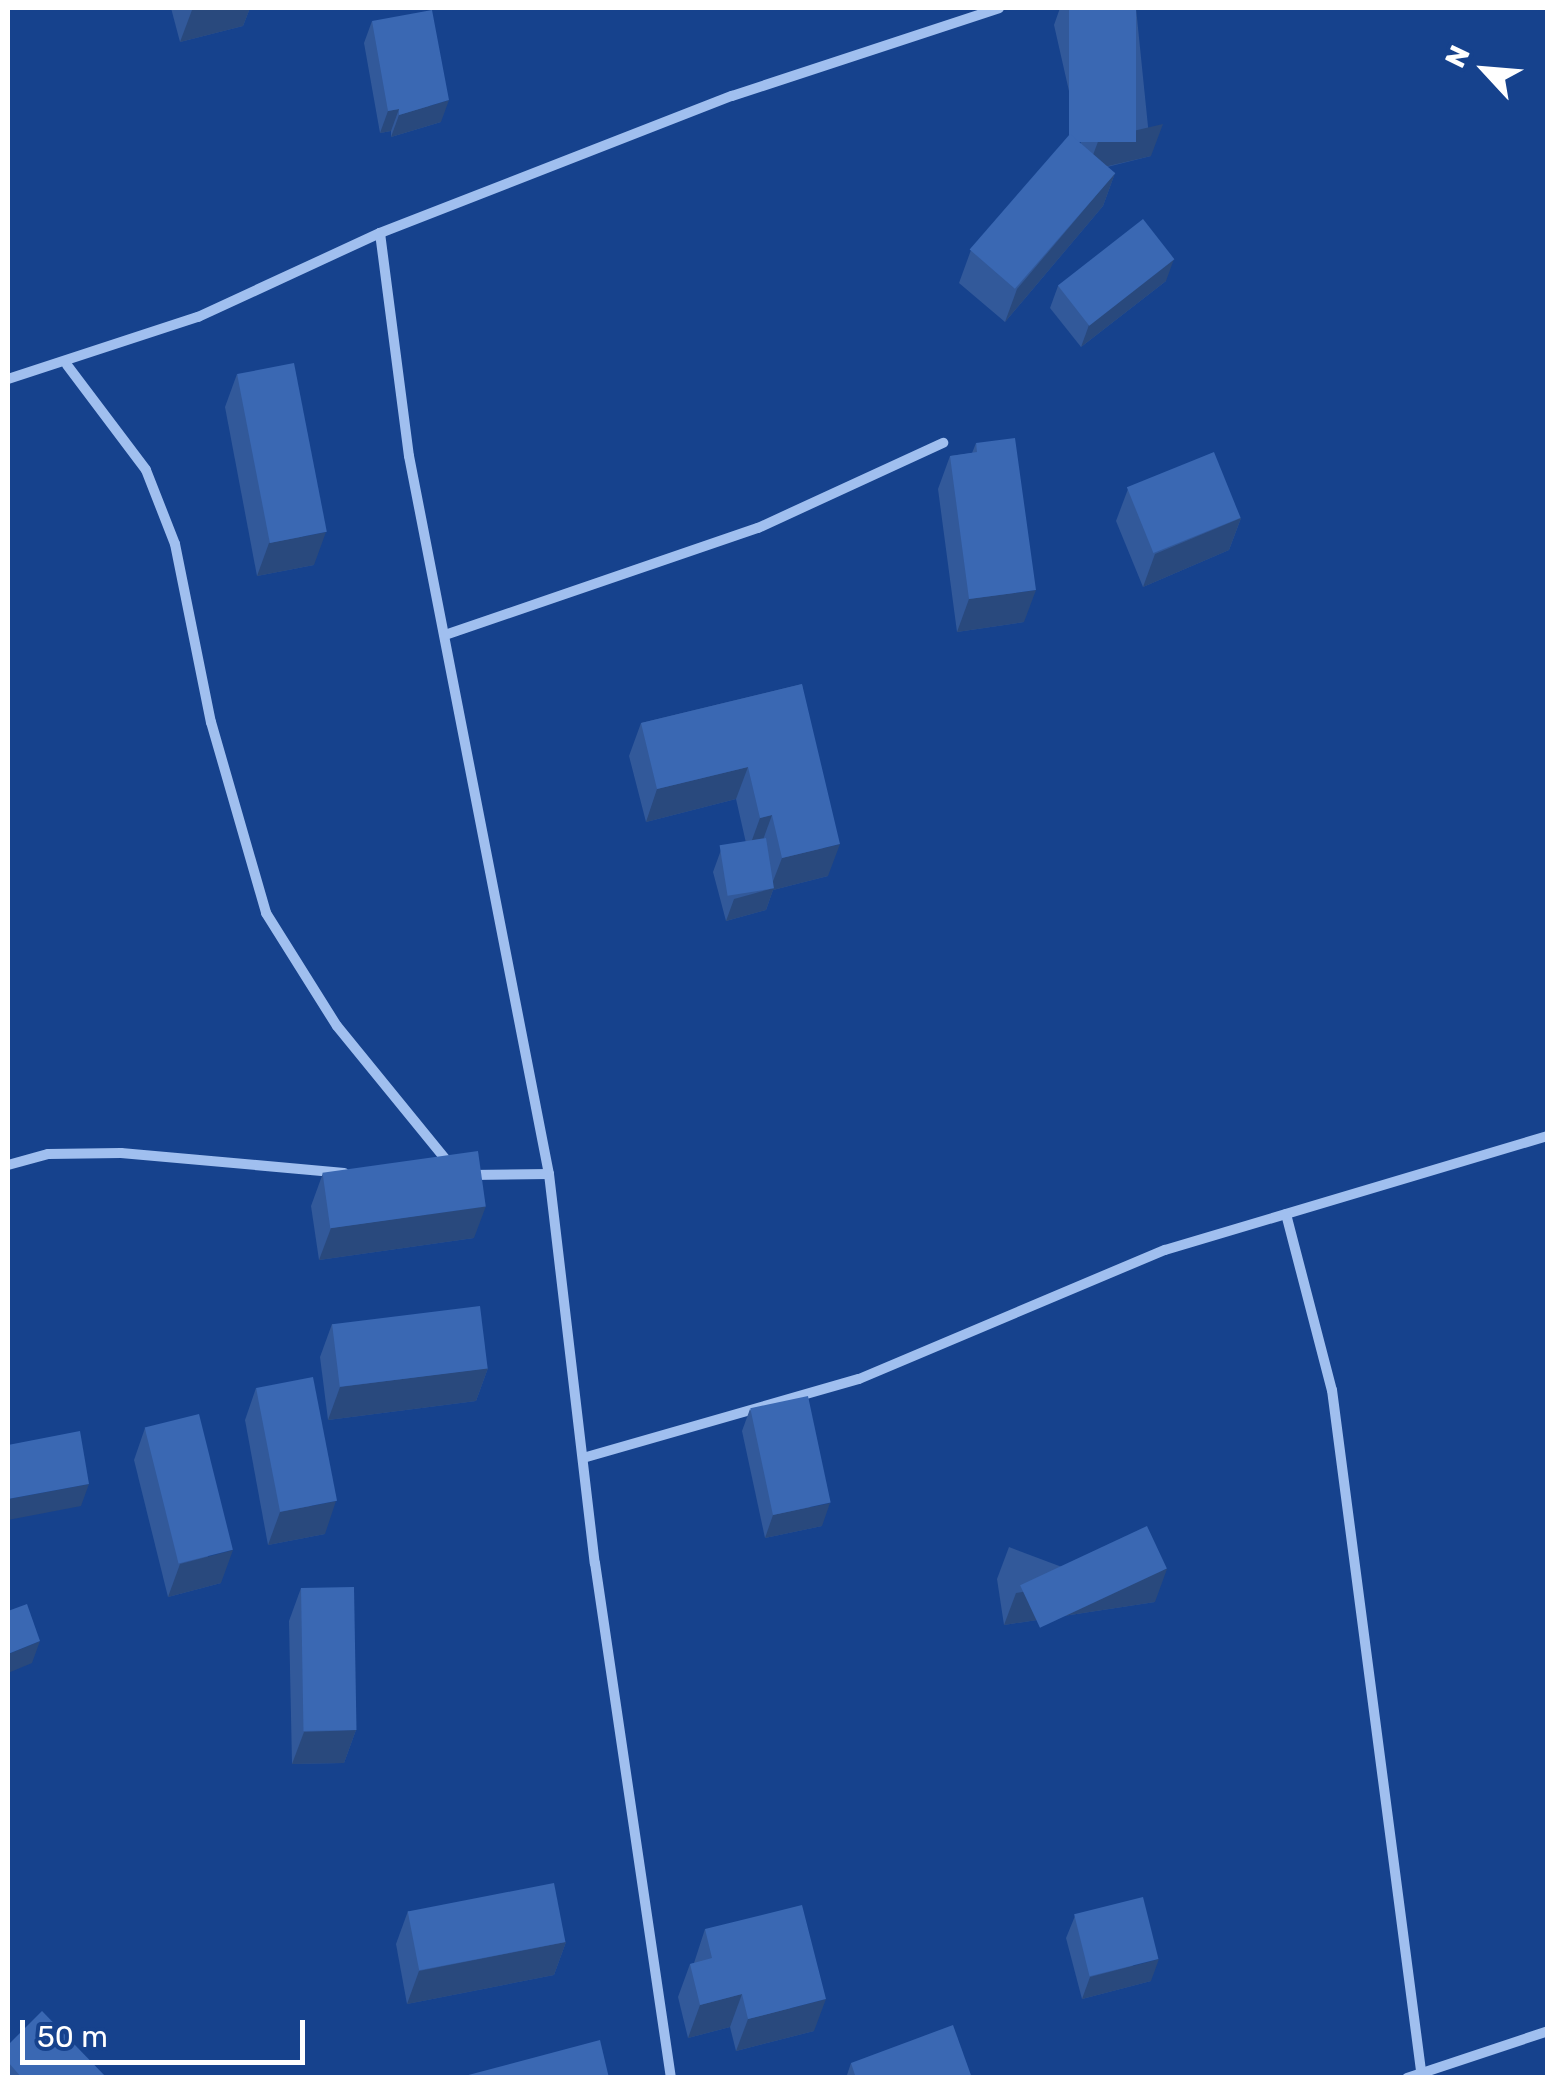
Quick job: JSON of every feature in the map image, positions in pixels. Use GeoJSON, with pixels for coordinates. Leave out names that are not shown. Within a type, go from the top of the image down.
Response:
{"type":"FeatureCollection","features":[{"type":"Feature","properties":{"kind":"street"},"geometry":{"type":"LineString","coordinates":[[8,379],[67,365],[198,317],[380,232],[732,96],[999,8]]}},
{"type":"Feature","properties":{"kind":"street"},"geometry":{"type":"LineString","coordinates":[[380,232],[409,456],[549,1174],[582,1458],[670,2078]]}},
{"type":"Feature","properties":{"kind":"street"},"geometry":{"type":"LineString","coordinates":[[67,365],[146,470],[175,544],[211,722],[266,914],[337,1026],[459,1175]]}},
{"type":"Feature","properties":{"kind":"street"},"geometry":{"type":"LineString","coordinates":[[445,635],[758,528],[943,443]]}},
{"type":"Feature","properties":{"kind":"street"},"geometry":{"type":"LineString","coordinates":[[582,1458],[859,1380],[1165,1250],[1548,1136]]}},
{"type":"Feature","properties":{"kind":"street"},"geometry":{"type":"LineString","coordinates":[[8,1165],[48,1154],[121,1153],[368,1175]]}},
{"type":"Feature","properties":{"kind":"street"},"geometry":{"type":"LineString","coordinates":[[441,1175],[549,1174]]}},
{"type":"Feature","properties":{"kind":"street"},"geometry":{"type":"LineString","coordinates":[[1286,1214],[1332,1390],[1422,2075]]}},
{"type":"Feature","properties":{"kind":"street"},"geometry":{"type":"LineString","coordinates":[[1407,2078],[1548,2031]]}},
{"type":"Feature","properties":{"kind":"building"},"geometry":{"type":"Polygon","coordinates":[[[1069,8],[1136,8],[1136,142],[1069,142],[1069,8]]]}},
{"type":"Feature","properties":{"kind":"building"},"geometry":{"type":"Polygon","coordinates":[[[432,10],[449,100],[399,115],[399,109],[388,111],[372,21],[432,10]]]}},
{"type":"Feature","properties":{"kind":"building"},"geometry":{"type":"Polygon","coordinates":[[[1070,134],[1115,173],[1015,289],[970,249],[1070,134]]]}},
{"type":"Feature","properties":{"kind":"building"},"geometry":{"type":"Polygon","coordinates":[[[1143,219],[1174,259],[1089,326],[1058,285],[1143,219]]]}},
{"type":"Feature","properties":{"kind":"building"},"geometry":{"type":"Polygon","coordinates":[[[294,363],[327,532],[270,543],[237,374],[294,363]]]}},
{"type":"Feature","properties":{"kind":"building"},"geometry":{"type":"Polygon","coordinates":[[[1015,438],[1036,590],[969,599],[950,456],[977,452],[976,443],[1015,438]]]}},
{"type":"Feature","properties":{"kind":"building"},"geometry":{"type":"Polygon","coordinates":[[[1214,452],[1241,518],[1153,553],[1127,487],[1214,452]]]}},
{"type":"Feature","properties":{"kind":"building"},"geometry":{"type":"Polygon","coordinates":[[[802,684],[840,844],[782,858],[772,815],[760,818],[748,767],[657,789],[641,723],[802,684]]]}},
{"type":"Feature","properties":{"kind":"building"},"geometry":{"type":"Polygon","coordinates":[[[766,838],[774,888],[728,896],[720,845],[766,838]]]}},
{"type":"Feature","properties":{"kind":"building"},"geometry":{"type":"Polygon","coordinates":[[[478,1151],[486,1206],[330,1228],[323,1173],[478,1151]]]}},
{"type":"Feature","properties":{"kind":"building"},"geometry":{"type":"Polygon","coordinates":[[[480,1306],[488,1369],[340,1387],[332,1324],[480,1306]]]}},
{"type":"Feature","properties":{"kind":"building"},"geometry":{"type":"Polygon","coordinates":[[[313,1377],[337,1501],[280,1512],[256,1388],[313,1377]]]}},
{"type":"Feature","properties":{"kind":"building"},"geometry":{"type":"Polygon","coordinates":[[[808,1396],[831,1503],[773,1515],[750,1408],[808,1396]]]}},
{"type":"Feature","properties":{"kind":"building"},"geometry":{"type":"Polygon","coordinates":[[[199,1414],[233,1550],[179,1563],[145,1428],[199,1414]]]}},
{"type":"Feature","properties":{"kind":"building"},"geometry":{"type":"Polygon","coordinates":[[[80,1431],[89,1484],[8,1499],[8,1445],[80,1431]]]}},
{"type":"Feature","properties":{"kind":"building"},"geometry":{"type":"Polygon","coordinates":[[[1147,1526],[1167,1569],[1040,1628],[1020,1585],[1147,1526]]]}},
{"type":"Feature","properties":{"kind":"building"},"geometry":{"type":"Polygon","coordinates":[[[354,1587],[356,1730],[304,1731],[301,1588],[354,1587]]]}},
{"type":"Feature","properties":{"kind":"building"},"geometry":{"type":"Polygon","coordinates":[[[27,1604],[40,1641],[8,1654],[8,1611],[27,1604]]]}},
{"type":"Feature","properties":{"kind":"building"},"geometry":{"type":"Polygon","coordinates":[[[554,1883],[565,1942],[419,1970],[408,1911],[554,1883]]]}},
{"type":"Feature","properties":{"kind":"building"},"geometry":{"type":"Polygon","coordinates":[[[1143,1897],[1158,1959],[1090,1976],[1074,1914],[1143,1897]]]}},
{"type":"Feature","properties":{"kind":"building"},"geometry":{"type":"Polygon","coordinates":[[[802,1905],[826,1999],[748,2019],[742,1994],[700,2005],[690,1964],[712,1958],[705,1929],[802,1905]]]}},
{"type":"Feature","properties":{"kind":"building"},"geometry":{"type":"Polygon","coordinates":[[[42,2011],[107,2078],[22,2078],[8,2062],[8,2045],[42,2011]]]}},
{"type":"Feature","properties":{"kind":"building"},"geometry":{"type":"Polygon","coordinates":[[[953,2025],[972,2078],[856,2078],[851,2063],[953,2025]]]}},
{"type":"Feature","properties":{"kind":"building"},"geometry":{"type":"Polygon","coordinates":[[[600,2040],[609,2078],[457,2078],[600,2040]]]}}]}
